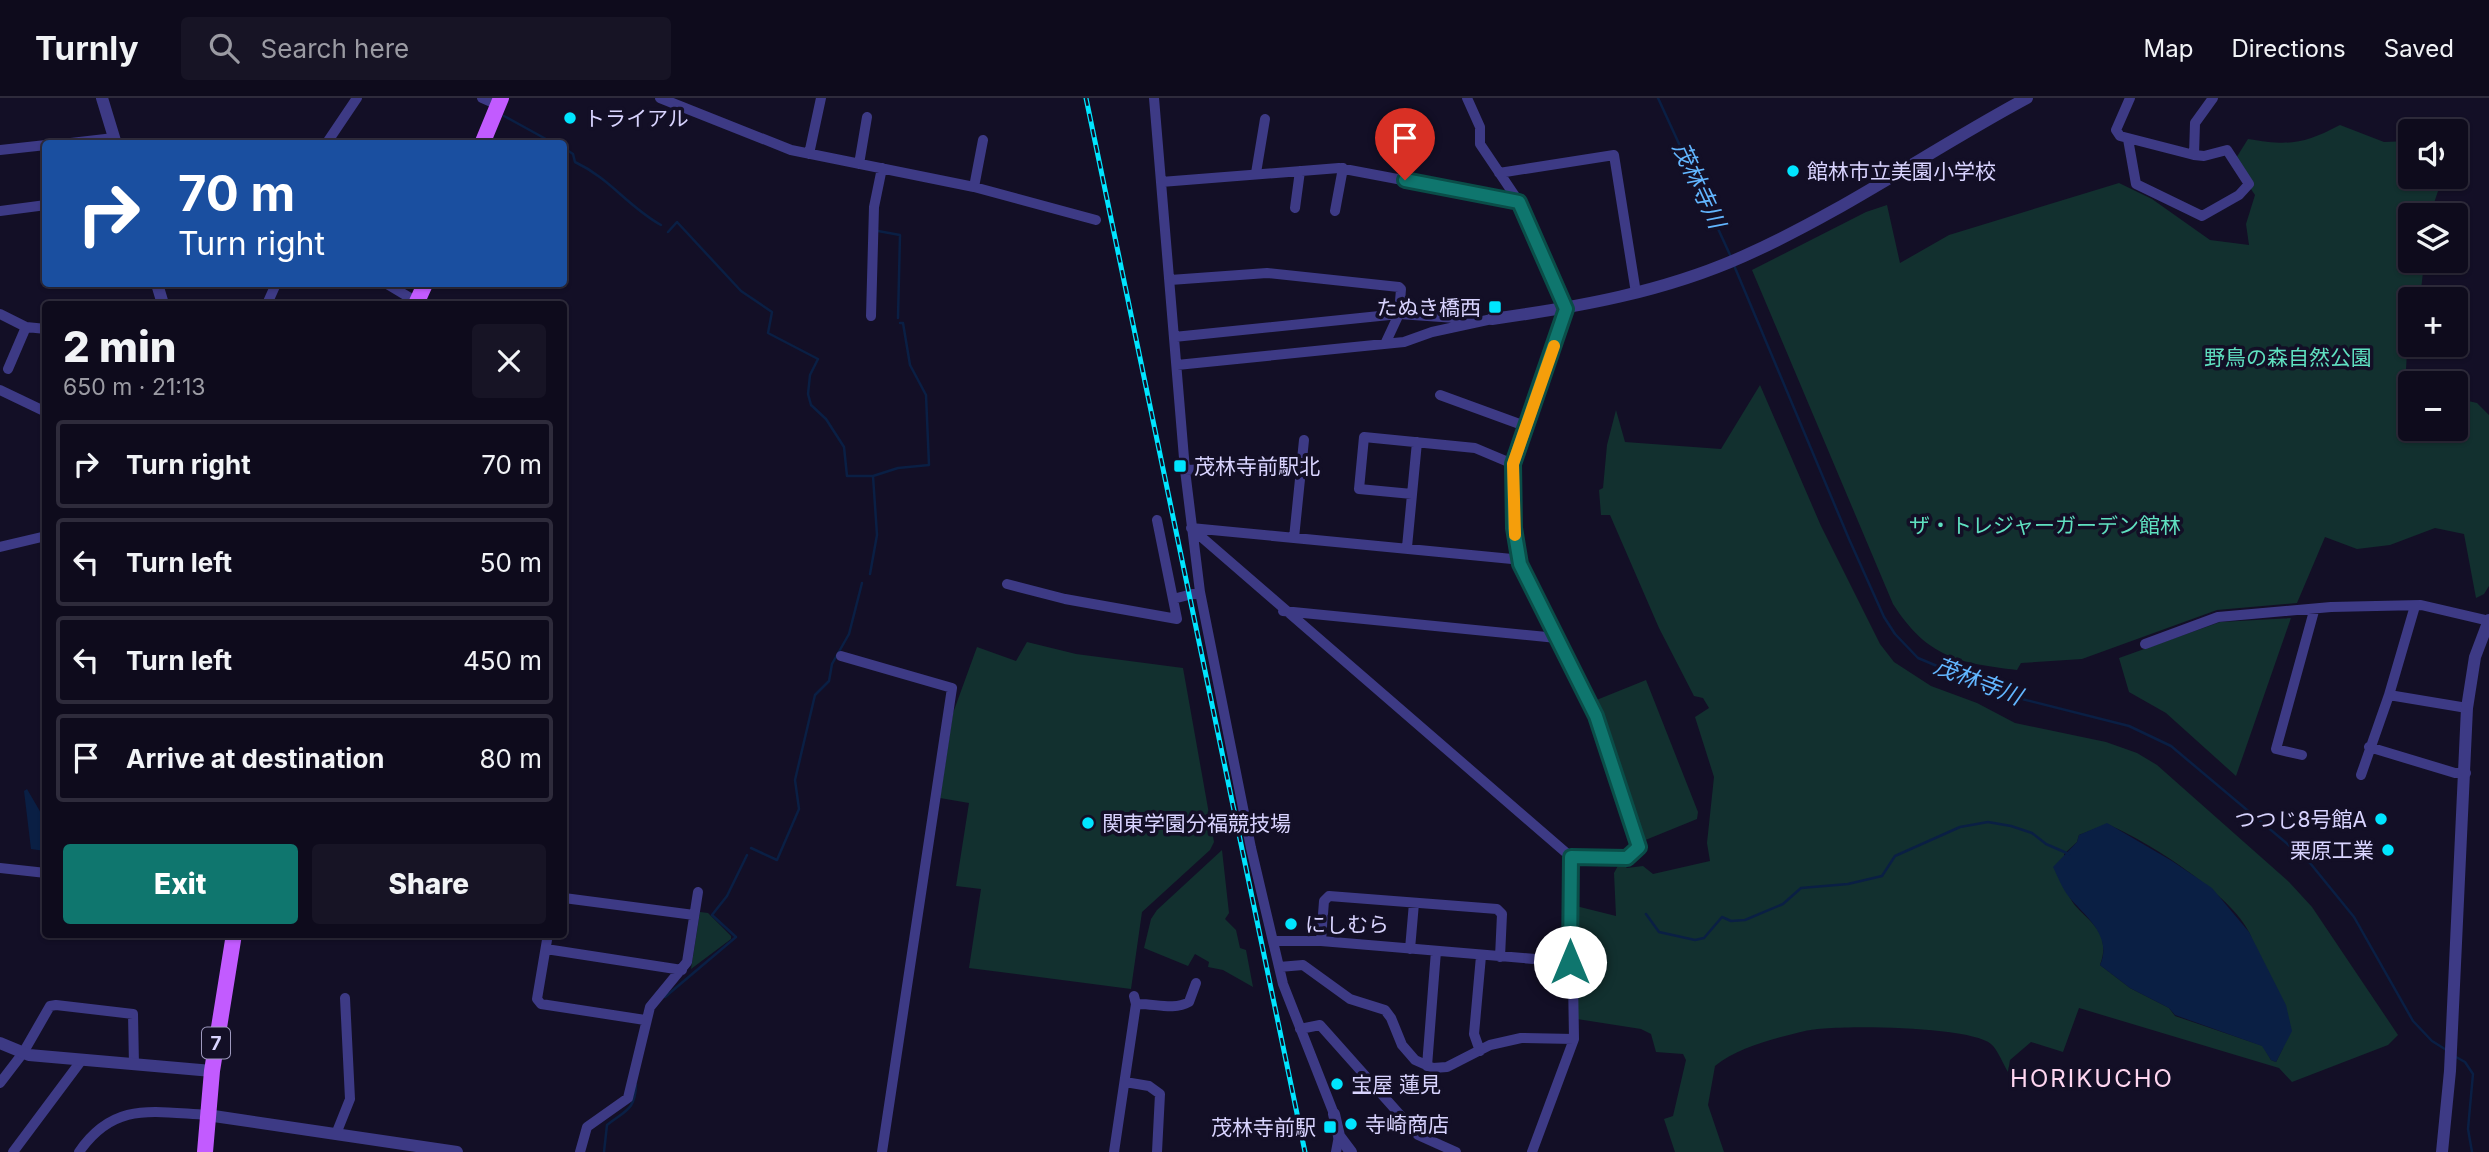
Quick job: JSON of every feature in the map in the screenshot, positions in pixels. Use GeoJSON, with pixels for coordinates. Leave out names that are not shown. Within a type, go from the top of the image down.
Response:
{"type":"FeatureCollection","features":[{"type":"Feature","properties":{"kind":"main road"},"geometry":{"type":"LineString","coordinates":[[484,140],[499,101]]}},
{"type":"Feature","properties":{"kind":"main road","name":"7"},"geometry":{"type":"LineString","coordinates":[[205,1152],[212,1071],[233,938]]}},
{"type":"Feature","properties":{"kind":"street"},"geometry":{"type":"LineString","coordinates":[[102,98],[115,140]]}},
{"type":"Feature","properties":{"kind":"street"},"geometry":{"type":"LineString","coordinates":[[329,140],[357,98]]}},
{"type":"Feature","properties":{"kind":"street"},"geometry":{"type":"LineString","coordinates":[[482,98],[499,101]]}},
{"type":"Feature","properties":{"kind":"street"},"geometry":{"type":"LineString","coordinates":[[809,154],[821,98]]}},
{"type":"Feature","properties":{"kind":"street"},"geometry":{"type":"LineString","coordinates":[[1153,98],[1185,470],[1200,592],[1222,714],[1279,967],[1334,1114],[1339,1136],[1336,1152]]}},
{"type":"Feature","properties":{"kind":"street"},"geometry":{"type":"LineString","coordinates":[[1459,98],[1469,108],[1468,102]]}},
{"type":"Feature","properties":{"kind":"street"},"geometry":{"type":"LineString","coordinates":[[1177,365],[1385,344],[1492,319],[1566,309],[1636,293],[1741,257],[1844,205],[2010,102],[2027,98]]}},
{"type":"Feature","properties":{"kind":"street"},"geometry":{"type":"LineString","coordinates":[[2128,139],[2136,184],[2202,216],[2239,195],[2249,184],[2227,150],[2204,156],[2194,155],[2120,136],[2116,130],[2130,98]]}},
{"type":"Feature","properties":{"kind":"street"},"geometry":{"type":"LineString","coordinates":[[2194,155],[2195,123],[2213,98]]}},
{"type":"Feature","properties":{"kind":"street"},"geometry":{"type":"LineString","coordinates":[[666,99],[771,143],[809,154],[974,187],[1096,220]]}},
{"type":"Feature","properties":{"kind":"street"},"geometry":{"type":"LineString","coordinates":[[1191,528],[1283,611],[1571,857],[1627,858],[1637,851],[1639,841],[1596,716],[1518,556],[1514,528],[1513,464],[1566,309],[1519,202],[1480,144],[1480,127],[1468,102]]}},
{"type":"Feature","properties":{"kind":"street"},"geometry":{"type":"LineString","coordinates":[[859,164],[867,117]]}},
{"type":"Feature","properties":{"kind":"street"},"geometry":{"type":"LineString","coordinates":[[1256,173],[1265,119]]}},
{"type":"Feature","properties":{"kind":"street"},"geometry":{"type":"LineString","coordinates":[[974,187],[983,140]]}},
{"type":"Feature","properties":{"kind":"street"},"geometry":{"type":"LineString","coordinates":[[0,150],[42,145]]}},
{"type":"Feature","properties":{"kind":"street"},"geometry":{"type":"LineString","coordinates":[[1500,173],[1614,155],[1636,293]]}},
{"type":"Feature","properties":{"kind":"street"},"geometry":{"type":"LineString","coordinates":[[871,316],[874,207],[882,167]]}},
{"type":"Feature","properties":{"kind":"street"},"geometry":{"type":"LineString","coordinates":[[1161,182],[1343,168],[1519,202]]}},
{"type":"Feature","properties":{"kind":"street"},"geometry":{"type":"LineString","coordinates":[[1335,211],[1343,168]]}},
{"type":"Feature","properties":{"kind":"street"},"geometry":{"type":"LineString","coordinates":[[1295,208],[1300,171]]}},
{"type":"Feature","properties":{"kind":"street"},"geometry":{"type":"LineString","coordinates":[[0,211],[42,206]]}},
{"type":"Feature","properties":{"kind":"street"},"geometry":{"type":"LineString","coordinates":[[1170,280],[1267,274],[1399,287],[1399,314],[1385,344]]}},
{"type":"Feature","properties":{"kind":"street"},"geometry":{"type":"LineString","coordinates":[[392,287],[414,301]]}},
{"type":"Feature","properties":{"kind":"street"},"geometry":{"type":"LineString","coordinates":[[0,314],[26,327],[42,329]]}},
{"type":"Feature","properties":{"kind":"street"},"geometry":{"type":"LineString","coordinates":[[1174,337],[1399,314],[1492,319]]}},
{"type":"Feature","properties":{"kind":"street"},"geometry":{"type":"LineString","coordinates":[[8,369],[26,327]]}},
{"type":"Feature","properties":{"kind":"street"},"geometry":{"type":"LineString","coordinates":[[0,390],[42,410]]}},
{"type":"Feature","properties":{"kind":"street"},"geometry":{"type":"LineString","coordinates":[[1440,395],[1525,426]]}},
{"type":"Feature","properties":{"kind":"street"},"geometry":{"type":"LineString","coordinates":[[1412,494],[1359,489],[1364,437],[1475,448],[1513,464]]}},
{"type":"Feature","properties":{"kind":"street"},"geometry":{"type":"LineString","coordinates":[[1294,538],[1304,440]]}},
{"type":"Feature","properties":{"kind":"street"},"geometry":{"type":"LineString","coordinates":[[1407,547],[1417,442]]}},
{"type":"Feature","properties":{"kind":"street"},"geometry":{"type":"LineString","coordinates":[[1185,470],[1265,467]]}},
{"type":"Feature","properties":{"kind":"street"},"geometry":{"type":"LineString","coordinates":[[1007,584],[1065,599],[1177,619],[1157,520]]}},
{"type":"Feature","properties":{"kind":"street"},"geometry":{"type":"LineString","coordinates":[[1191,528],[1512,559],[1518,556]]}},
{"type":"Feature","properties":{"kind":"street"},"geometry":{"type":"LineString","coordinates":[[0,547],[42,537]]}},
{"type":"Feature","properties":{"kind":"street"},"geometry":{"type":"LineString","coordinates":[[1173,599],[1200,592]]}},
{"type":"Feature","properties":{"kind":"street"},"geometry":{"type":"LineString","coordinates":[[2361,775],[2389,695],[2415,606]]}},
{"type":"Feature","properties":{"kind":"street"},"geometry":{"type":"LineString","coordinates":[[2145,644],[2218,617],[2314,611],[2330,607],[2415,606],[2489,620],[2475,657],[2467,708],[2450,1071],[2442,1152]]}},
{"type":"Feature","properties":{"kind":"street"},"geometry":{"type":"LineString","coordinates":[[1283,611],[1557,638]]}},
{"type":"Feature","properties":{"kind":"street"},"geometry":{"type":"LineString","coordinates":[[2302,755],[2276,749],[2314,611]]}},
{"type":"Feature","properties":{"kind":"street"},"geometry":{"type":"LineString","coordinates":[[841,656],[952,688],[882,1152]]}},
{"type":"Feature","properties":{"kind":"street"},"geometry":{"type":"LineString","coordinates":[[2389,695],[2467,708]]}},
{"type":"Feature","properties":{"kind":"street"},"geometry":{"type":"LineString","coordinates":[[2369,747],[2466,774]]}},
{"type":"Feature","properties":{"kind":"street"},"geometry":{"type":"LineString","coordinates":[[1532,1152],[1574,1039],[1570,962],[1571,857]]}},
{"type":"Feature","properties":{"kind":"street"},"geometry":{"type":"LineString","coordinates":[[0,868],[42,873]]}},
{"type":"Feature","properties":{"kind":"street"},"geometry":{"type":"LineString","coordinates":[[580,1152],[587,1127],[628,1098],[645,1020],[656,995],[687,962],[698,892]]}},
{"type":"Feature","properties":{"kind":"street"},"geometry":{"type":"LineString","coordinates":[[1321,942],[1324,901],[1329,896],[1497,909],[1502,914],[1500,957]]}},
{"type":"Feature","properties":{"kind":"street"},"geometry":{"type":"LineString","coordinates":[[567,898],[694,915]]}},
{"type":"Feature","properties":{"kind":"street"},"geometry":{"type":"LineString","coordinates":[[1410,949],[1413,903]]}},
{"type":"Feature","properties":{"kind":"street"},"geometry":{"type":"LineString","coordinates":[[547,938],[537,999],[541,1004],[645,1020]]}},
{"type":"Feature","properties":{"kind":"street"},"geometry":{"type":"LineString","coordinates":[[1273,941],[1321,942],[1570,962]]}},
{"type":"Feature","properties":{"kind":"street"},"geometry":{"type":"LineString","coordinates":[[545,949],[682,970]]}},
{"type":"Feature","properties":{"kind":"street"},"geometry":{"type":"LineString","coordinates":[[1427,1066],[1436,951]]}},
{"type":"Feature","properties":{"kind":"street"},"geometry":{"type":"LineString","coordinates":[[1480,1051],[1474,1034],[1481,956]]}},
{"type":"Feature","properties":{"kind":"street"},"geometry":{"type":"LineString","coordinates":[[1279,967],[1303,965],[1350,999],[1385,1010],[1402,1045],[1415,1060],[1427,1066],[1447,1067],[1480,1051],[1521,1038],[1574,1039]]}},
{"type":"Feature","properties":{"kind":"street"},"geometry":{"type":"LineString","coordinates":[[1114,1152],[1135,1000],[1181,1007],[1189,1002],[1196,983]]}},
{"type":"Feature","properties":{"kind":"street"},"geometry":{"type":"LineString","coordinates":[[336,1134],[350,1099],[345,998]]}},
{"type":"Feature","properties":{"kind":"street"},"geometry":{"type":"LineString","coordinates":[[0,1083],[23,1053],[50,1006],[133,1014],[134,1065]]}},
{"type":"Feature","properties":{"kind":"street"},"geometry":{"type":"LineString","coordinates":[[1300,1029],[1320,1025],[1418,1135],[1456,1152]]}},
{"type":"Feature","properties":{"kind":"street"},"geometry":{"type":"LineString","coordinates":[[0,1043],[23,1053],[81,1061],[212,1071]]}},
{"type":"Feature","properties":{"kind":"street"},"geometry":{"type":"LineString","coordinates":[[13,1152],[81,1061]]}},
{"type":"Feature","properties":{"kind":"street"},"geometry":{"type":"LineString","coordinates":[[1125,1082],[1149,1086],[1160,1094],[1157,1152]]}},
{"type":"Feature","properties":{"kind":"street"},"geometry":{"type":"LineString","coordinates":[[79,1152],[97,1128],[122,1116],[141,1111],[207,1115],[454,1152]]}},
{"type":"Feature","properties":{"kind":"street"},"geometry":{"type":"LineString","coordinates":[[1339,1136],[1351,1152]]}},
{"type":"Feature","properties":{"kind":"green space"},"geometry":{"type":"Polygon","coordinates":[[[2340,125],[2384,142],[2398,141],[2398,189],[2439,189],[2434,203],[2398,203],[2398,273],[2423,273],[2421,287],[2398,287],[2398,357],[2407,357],[2406,371],[2398,371],[2398,441],[2468,441],[2468,401],[2477,403],[2489,415],[2489,586],[2484,594],[2476,598],[2464,534],[2435,528],[2390,545],[2357,549],[2325,537],[2297,603],[2217,610],[2082,659],[2021,663],[2017,670],[1961,660],[1918,636],[1893,604],[1752,270],[1866,212],[1887,205],[1900,263],[1949,235],[2119,183],[2152,199],[2210,240],[2249,245],[2246,224],[2255,195],[2233,163],[2248,139],[2286,143],[2316,136],[2340,125]]]}},
{"type":"Feature","properties":{"kind":"green space"},"geometry":{"type":"Polygon","coordinates":[[[1760,385],[1821,526],[1880,644],[1894,662],[1931,686],[1977,703],[2015,723],[2106,742],[2137,753],[2157,765],[2289,882],[2312,907],[2398,1035],[2388,1045],[2292,1082],[2279,1068],[2079,1008],[2063,1052],[2031,1042],[2010,1060],[2008,1072],[1991,1044],[1957,1033],[1871,1027],[1805,1031],[1746,1048],[1715,1066],[1708,1105],[1724,1152],[1675,1152],[1664,1119],[1673,1116],[1686,1060],[1683,1054],[1656,1052],[1651,1034],[1641,1029],[1577,1019],[1576,906],[1616,916],[1614,873],[1620,862],[1627,868],[1643,866],[1653,874],[1710,861],[1707,843],[1714,777],[1695,717],[1709,708],[1703,698],[1694,696],[1659,628],[1610,515],[1601,515],[1599,490],[1603,488],[1607,445],[1616,410],[1625,442],[1721,449],[1760,385]],[[2107,824],[2079,835],[2077,842],[2064,854],[2068,893],[2102,940],[2100,965],[2130,988],[2169,1008],[2175,1016],[2263,1046],[2271,1060],[2276,1062],[2283,1048],[2260,961],[2241,919],[2208,886],[2187,870],[2107,824]]]}},
{"type":"Feature","properties":{"kind":"green space"},"geometry":{"type":"Polygon","coordinates":[[[2291,618],[2236,776],[2166,713],[2129,692],[2119,658],[2220,622],[2291,618]]]}},
{"type":"Feature","properties":{"kind":"green space","name":"関東学園分福競技場"},"geometry":{"type":"Polygon","coordinates":[[[1027,642],[1076,654],[1183,668],[1214,842],[1210,850],[1142,912],[1131,989],[969,968],[981,889],[956,886],[969,803],[940,798],[953,713],[977,647],[1016,661],[1027,642]]]}},
{"type":"Feature","properties":{"kind":"green space"},"geometry":{"type":"Polygon","coordinates":[[[1646,680],[1698,812],[1697,819],[1643,841],[1594,701],[1646,680]]]}},
{"type":"Feature","properties":{"kind":"green space"},"geometry":{"type":"Polygon","coordinates":[[[1222,850],[1229,913],[1225,919],[1236,930],[1240,948],[1246,950],[1253,987],[1223,970],[1208,967],[1209,962],[1195,954],[1188,966],[1144,948],[1151,919],[1157,910],[1222,850]]]}},
{"type":"Feature","properties":{"kind":"green space"},"geometry":{"type":"Polygon","coordinates":[[[700,912],[708,913],[731,939],[691,969],[700,912]]]}},
{"type":"Feature","properties":{"kind":"water"},"geometry":{"type":"Polygon","coordinates":[[[27,789],[42,815],[42,851],[31,849],[24,791],[27,789]]]}},
{"type":"Feature","properties":{"kind":"water"},"geometry":{"type":"Polygon","coordinates":[[[2107,823],[2212,888],[2249,932],[2286,1005],[2292,1031],[2276,1062],[2271,1060],[2262,1046],[2175,1015],[2169,1008],[2130,988],[2100,965],[2103,945],[2100,936],[2067,894],[2053,867],[2077,842],[2079,835],[2107,823]]]}},
{"type":"Feature","properties":{"kind":"waterway","name":"茂林寺川"},"geometry":{"type":"LineString","coordinates":[[1658,98],[1731,257]]}},
{"type":"Feature","properties":{"kind":"waterway"},"geometry":{"type":"LineString","coordinates":[[504,116],[548,140]]}},
{"type":"Feature","properties":{"kind":"waterway"},"geometry":{"type":"LineString","coordinates":[[567,150],[573,154],[575,162],[599,176],[638,210],[661,225]]}},
{"type":"Feature","properties":{"kind":"waterway"},"geometry":{"type":"LineString","coordinates":[[668,232],[677,222],[741,291],[772,312],[768,333],[818,359],[810,375],[808,394],[811,405],[826,419],[844,447],[847,476],[873,476]]}},
{"type":"Feature","properties":{"kind":"waterway"},"geometry":{"type":"LineString","coordinates":[[878,231],[900,235],[898,318]]}},
{"type":"Feature","properties":{"kind":"waterway","name":"茂林寺川"},"geometry":{"type":"LineString","coordinates":[[1733,263],[1849,539],[1884,617],[1895,634],[1918,658],[2006,695],[2129,726],[2171,746],[2310,863],[2354,917],[2413,1021],[2432,1041],[2448,1051]]}},
{"type":"Feature","properties":{"kind":"waterway"},"geometry":{"type":"LineString","coordinates":[[870,574],[877,535],[873,476],[898,468],[929,465],[926,395],[910,365],[903,323],[900,323]]}},
{"type":"Feature","properties":{"kind":"waterway"},"geometry":{"type":"LineString","coordinates":[[751,848],[777,860],[799,809],[795,780],[815,695],[829,681],[832,664],[849,634],[862,583]]}},
{"type":"Feature","properties":{"kind":"waterway"},"geometry":{"type":"LineString","coordinates":[[1646,914],[1659,932],[1695,940],[1704,938],[1722,917],[1731,921],[1745,920],[1783,904],[1801,888],[1848,884],[1882,876],[1895,856],[1960,827],[1988,822],[2032,833],[2046,844],[2069,854]]}},
{"type":"Feature","properties":{"kind":"waterway"},"geometry":{"type":"LineString","coordinates":[[665,997],[736,937],[712,915],[727,896],[747,855]]}},
{"type":"Feature","properties":{"kind":"waterway"},"geometry":{"type":"LineString","coordinates":[[2456,1057],[2465,1062],[2473,1074],[2468,1129],[2472,1152]]}},
{"type":"Feature","properties":{"kind":"waterway"},"geometry":{"type":"LineString","coordinates":[[604,1152],[607,1125],[631,1105],[636,1085]]}},
{"type":"Feature","properties":{"kind":"railway"},"geometry":{"type":"LineString","coordinates":[[1086,98],[1305,1152]]}},
{"type":"Feature","properties":{"kind":"slow traffic"},"geometry":{"type":"LineString","coordinates":[[1515,535],[1513,464],[1554,346]]}},
{"type":"Feature","properties":{"kind":"place","name":"トライアル"},"geometry":{"type":"Point","coordinates":[570,118]}},
{"type":"Feature","properties":{"kind":"place","name":"館林市立美園小学校"},"geometry":{"type":"Point","coordinates":[1793,171]}},
{"type":"Feature","properties":{"kind":"place","name":"たぬき橋西"},"geometry":{"type":"Point","coordinates":[1495,307]}},
{"type":"Feature","properties":{"kind":"place","name":"茂林寺前駅北"},"geometry":{"type":"Point","coordinates":[1180,466]}},
{"type":"Feature","properties":{"kind":"place","name":"つつじ8号館A"},"geometry":{"type":"Point","coordinates":[2381,819]}},
{"type":"Feature","properties":{"kind":"place","name":"関東学園分福競技場"},"geometry":{"type":"Point","coordinates":[1088,823]}},
{"type":"Feature","properties":{"kind":"place","name":"栗原工業"},"geometry":{"type":"Point","coordinates":[2388,850]}},
{"type":"Feature","properties":{"kind":"place","name":"にしむら"},"geometry":{"type":"Point","coordinates":[1291,924]}},
{"type":"Feature","properties":{"kind":"place","name":"宝屋 蓮見"},"geometry":{"type":"Point","coordinates":[1337,1084]}},
{"type":"Feature","properties":{"kind":"place","name":"寺崎商店"},"geometry":{"type":"Point","coordinates":[1351,1124]}},
{"type":"Feature","properties":{"kind":"place","name":"茂林寺前駅"},"geometry":{"type":"Point","coordinates":[1330,1127]}},
{"type":"Feature","properties":{"kind":"district","name":"HORIKUCHO"},"geometry":{"type":"Point","coordinates":[2092,1078]}},
{"type":"Feature","properties":{"kind":"route"},"geometry":{"type":"LineString","coordinates":[[1405,180],[1519,202],[1566,309],[1513,464],[1514,528],[1520,564],[1596,716],[1639,841],[1637,851],[1627,858],[1571,857],[1570,962]]}},
{"type":"Feature","properties":{"kind":"park label","name":"野鳥の森自然公園"},"geometry":{"type":"Point","coordinates":[2288,357]}},
{"type":"Feature","properties":{"kind":"park label","name":"ザ・トレジャーガーデン館林"},"geometry":{"type":"Point","coordinates":[2045,525]}}]}
